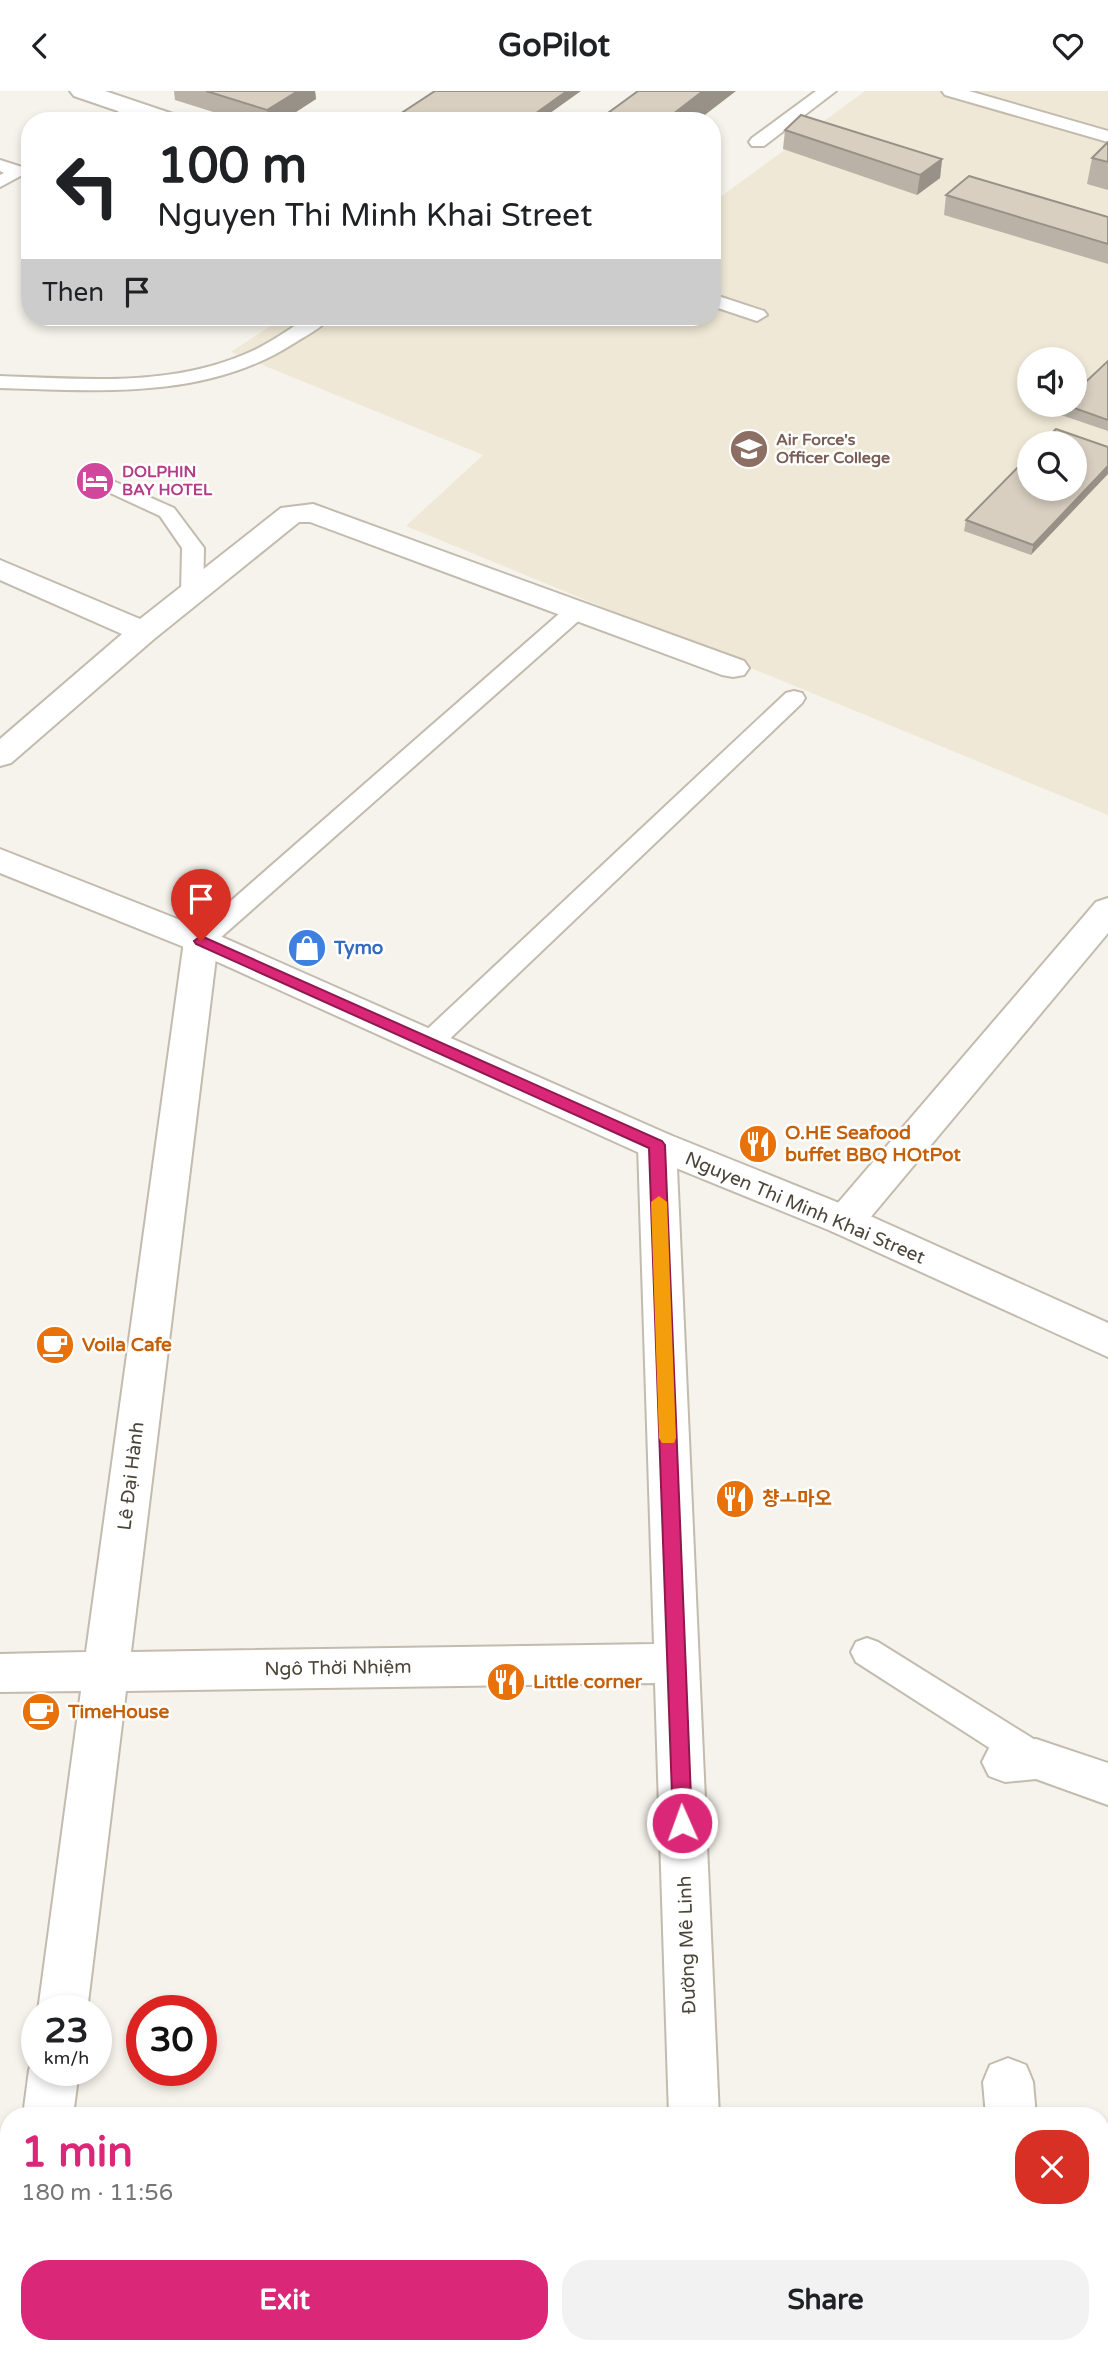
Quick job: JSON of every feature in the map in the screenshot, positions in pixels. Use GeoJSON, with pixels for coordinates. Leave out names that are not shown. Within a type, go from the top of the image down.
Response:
{"type":"FeatureCollection","features":[{"type":"Feature","properties":{"kind":"street"},"geometry":{"type":"LineString","coordinates":[[82,91],[145,112]]}},
{"type":"Feature","properties":{"kind":"street"},"geometry":{"type":"LineString","coordinates":[[0,756],[143,632],[290,514],[302,512],[313,513],[733,668]]}},
{"type":"Feature","properties":{"kind":"street"},"geometry":{"type":"LineString","coordinates":[[0,569],[143,632]]}},
{"type":"Feature","properties":{"kind":"street","name":"Nguyen Thi Minh Khai Street"},"geometry":{"type":"LineString","coordinates":[[0,860],[201,941],[657,1145],[845,1221],[1108,1341]]}},
{"type":"Feature","properties":{"kind":"street"},"geometry":{"type":"LineString","coordinates":[[845,1221],[1108,910]]}},
{"type":"Feature","properties":{"kind":"street","name":"Lê Đại Hành"},"geometry":{"type":"LineString","coordinates":[[64,1995],[201,941]]}},
{"type":"Feature","properties":{"kind":"street","name":"Đường Mê Linh"},"geometry":{"type":"LineString","coordinates":[[657,1145],[694,2107]]}},
{"type":"Feature","properties":{"kind":"street","name":"Ngô Thời Nhiệm"},"geometry":{"type":"LineString","coordinates":[[0,1673],[676,1663]]}},
{"type":"Feature","properties":{"kind":"street"},"geometry":{"type":"LineString","coordinates":[[1021,1761],[1108,1784]]}},
{"type":"Feature","properties":{"kind":"street"},"geometry":{"type":"LineString","coordinates":[[49,2107],[52,2086]]}},
{"type":"Feature","properties":{"kind":"lane"},"geometry":{"type":"LineString","coordinates":[[758,142],[827,91]]}},
{"type":"Feature","properties":{"kind":"lane"},"geometry":{"type":"LineString","coordinates":[[951,91],[1108,137]]}},
{"type":"Feature","properties":{"kind":"lane"},"geometry":{"type":"LineString","coordinates":[[126,112],[133,108]]}},
{"type":"Feature","properties":{"kind":"lane"},"geometry":{"type":"LineString","coordinates":[[0,165],[21,170]]}},
{"type":"Feature","properties":{"kind":"lane"},"geometry":{"type":"LineString","coordinates":[[0,182],[21,173]]}},
{"type":"Feature","properties":{"kind":"lane"},"geometry":{"type":"LineString","coordinates":[[721,303],[757,315]]}},
{"type":"Feature","properties":{"kind":"lane"},"geometry":{"type":"LineString","coordinates":[[0,382],[146,385],[181,381],[215,373],[253,359],[306,326]]}},
{"type":"Feature","properties":{"kind":"lane"},"geometry":{"type":"LineString","coordinates":[[113,487],[167,512],[193,548],[192,593]]}},
{"type":"Feature","properties":{"kind":"lane"},"geometry":{"type":"LineString","coordinates":[[201,941],[576,611]]}},
{"type":"Feature","properties":{"kind":"lane"},"geometry":{"type":"LineString","coordinates":[[429,1043],[794,698]]}},
{"type":"Feature","properties":{"kind":"lane"},"geometry":{"type":"LineString","coordinates":[[867,1652],[1021,1761]]}},
{"type":"Feature","properties":{"kind":"shaded area","name":"Air Force's Officer College"},"geometry":{"type":"Polygon","coordinates":[[[865,91],[1108,91],[1108,815],[406,526],[483,455],[231,352],[270,326],[721,326],[721,196],[865,91]]]}},
{"type":"Feature","properties":{"kind":"building"},"geometry":{"type":"Polygon","coordinates":[[[206,91],[298,91],[267,110],[206,91]]]}},
{"type":"Feature","properties":{"kind":"building"},"geometry":{"type":"Polygon","coordinates":[[[435,91],[567,91],[538,112],[403,112],[435,91]]]}},
{"type":"Feature","properties":{"kind":"building"},"geometry":{"type":"Polygon","coordinates":[[[638,91],[703,91],[676,112],[609,112],[638,91]]]}},
{"type":"Feature","properties":{"kind":"building"},"geometry":{"type":"Polygon","coordinates":[[[801,115],[942,159],[920,175],[785,130],[801,115]]]}},
{"type":"Feature","properties":{"kind":"building"},"geometry":{"type":"Polygon","coordinates":[[[1108,142],[1108,162],[1092,158],[1108,142]]]}},
{"type":"Feature","properties":{"kind":"building"},"geometry":{"type":"Polygon","coordinates":[[[969,176],[1108,217],[1108,244],[946,195],[969,176]]]}},
{"type":"Feature","properties":{"kind":"building"},"geometry":{"type":"Polygon","coordinates":[[[1108,361],[1108,420],[1087,413],[1087,381],[1108,361]]]}},
{"type":"Feature","properties":{"kind":"building"},"geometry":{"type":"Polygon","coordinates":[[[1087,440],[1108,447],[1108,466],[1087,488],[1087,440]]]}},
{"type":"Feature","properties":{"kind":"building"},"geometry":{"type":"Polygon","coordinates":[[[1017,468],[1017,501],[1075,501],[1033,545],[966,520],[1017,468]]]}},
{"type":"Feature","properties":{"kind":"slow traffic"},"geometry":{"type":"LineString","coordinates":[[659,1202],[668,1438]]}},
{"type":"Feature","properties":{"kind":"place","name":"Air Force's Officer College"},"geometry":{"type":"Point","coordinates":[749,449]}},
{"type":"Feature","properties":{"kind":"place","name":"DOLPHIN BAY HOTEL"},"geometry":{"type":"Point","coordinates":[95,481]}},
{"type":"Feature","properties":{"kind":"place","name":"Tymo"},"geometry":{"type":"Point","coordinates":[307,948]}},
{"type":"Feature","properties":{"kind":"place","name":"O.HE Seafood buffet BBQ HOtPot"},"geometry":{"type":"Point","coordinates":[758,1144]}},
{"type":"Feature","properties":{"kind":"place","name":"Voila Cafe"},"geometry":{"type":"Point","coordinates":[55,1345]}},
{"type":"Feature","properties":{"kind":"place","name":"챵ㅗ마오"},"geometry":{"type":"Point","coordinates":[735,1499]}},
{"type":"Feature","properties":{"kind":"place","name":"Little corner"},"geometry":{"type":"Point","coordinates":[506,1682]}},
{"type":"Feature","properties":{"kind":"place","name":"TimeHouse"},"geometry":{"type":"Point","coordinates":[41,1712]}},
{"type":"Feature","properties":{"kind":"route"},"geometry":{"type":"LineString","coordinates":[[201,941],[657,1145],[682,1823]]}}]}
